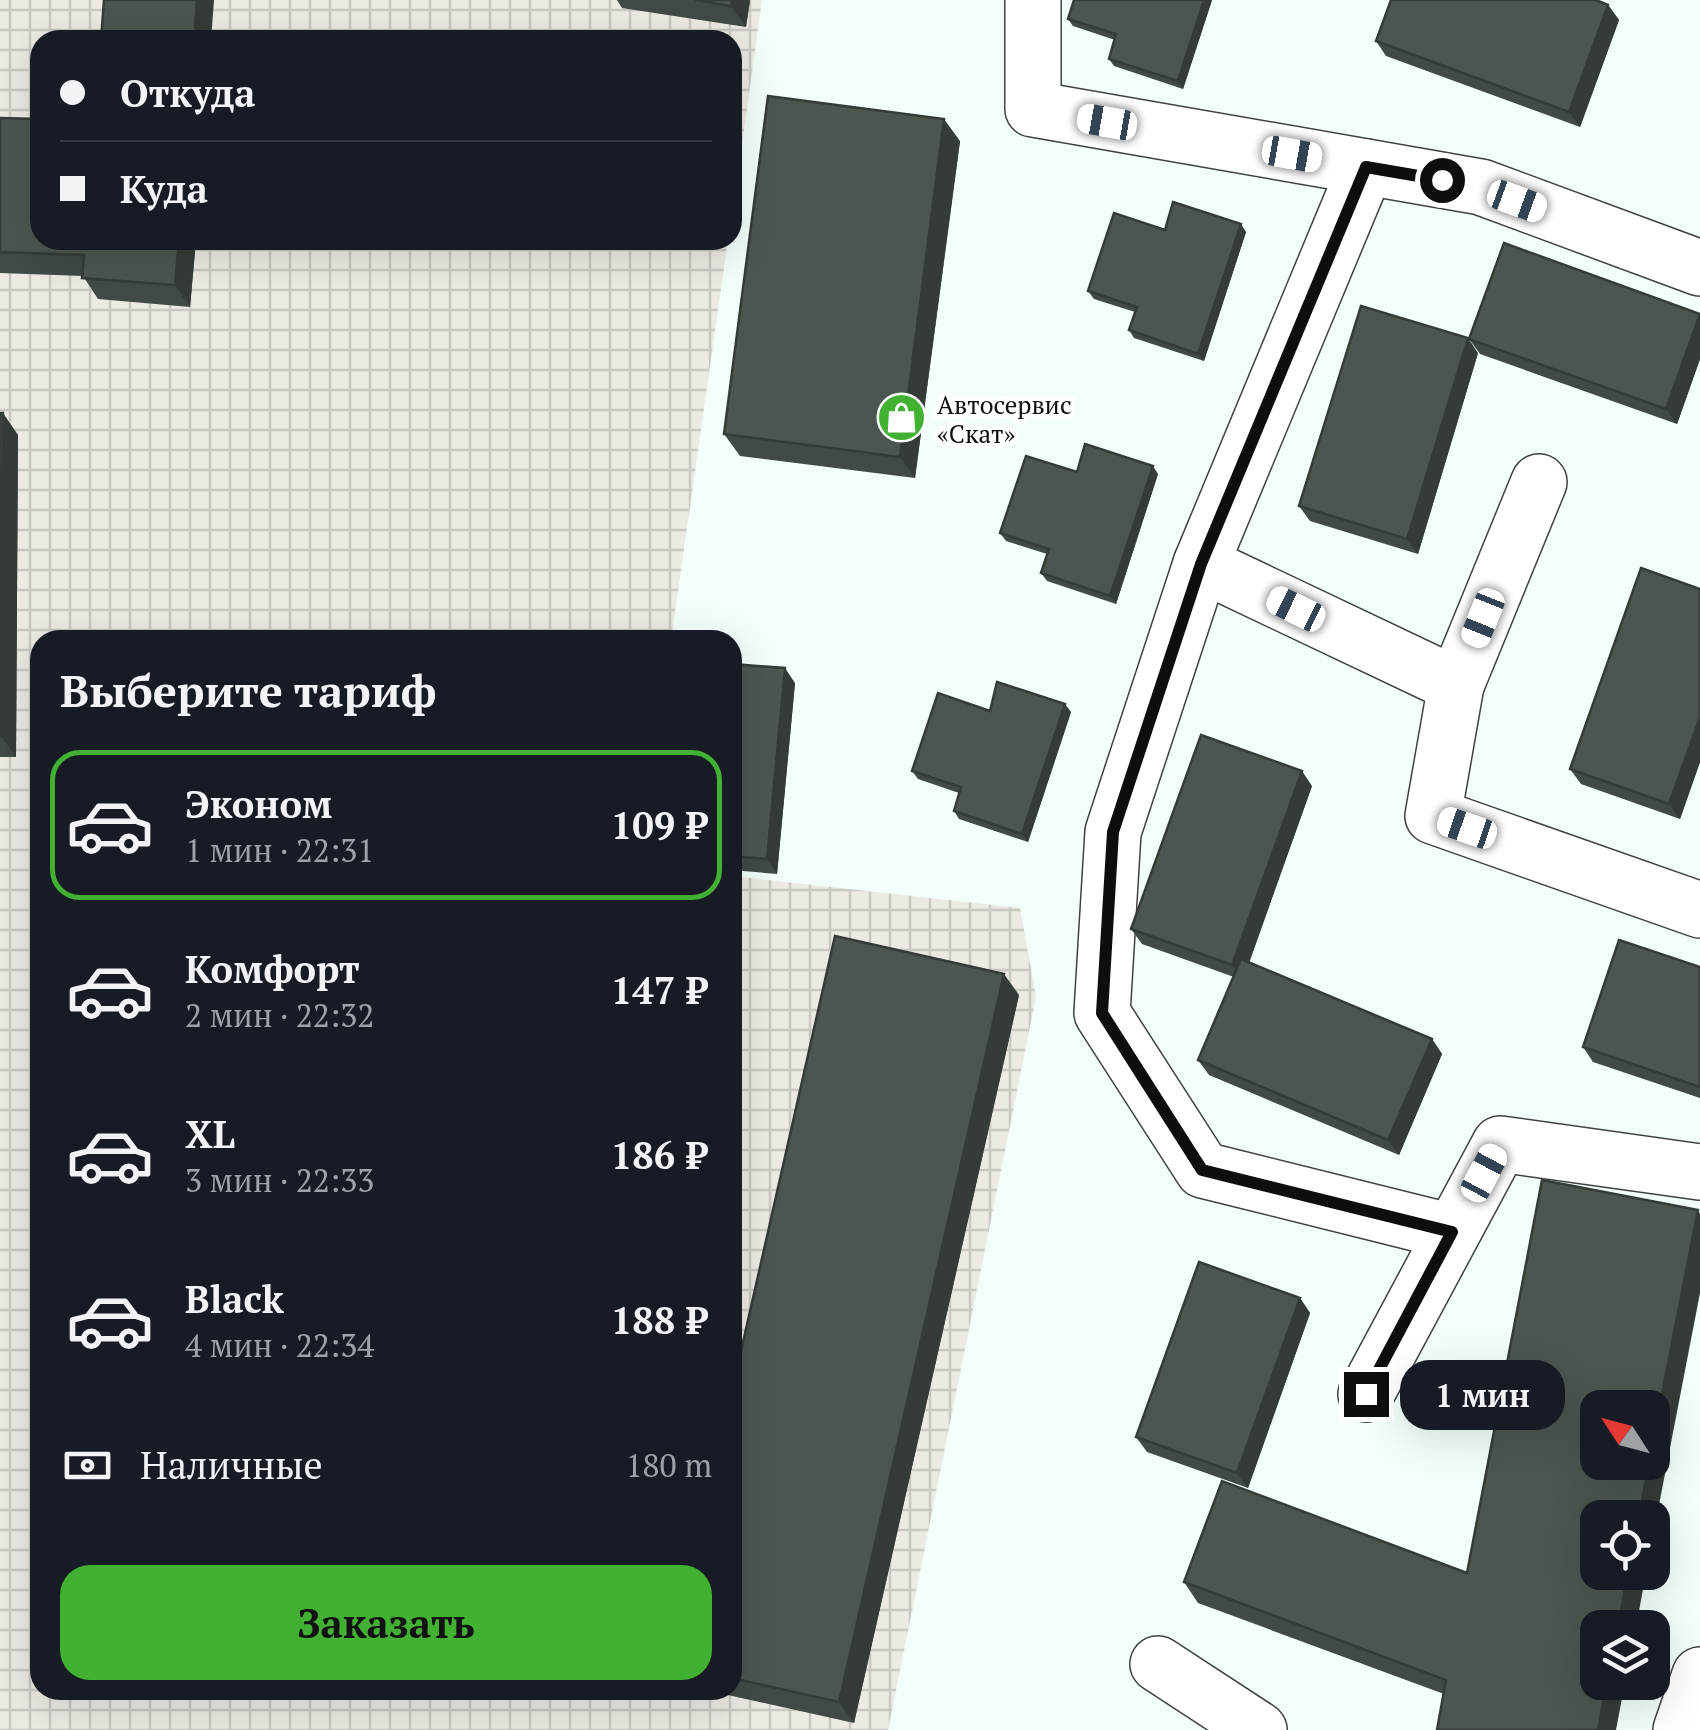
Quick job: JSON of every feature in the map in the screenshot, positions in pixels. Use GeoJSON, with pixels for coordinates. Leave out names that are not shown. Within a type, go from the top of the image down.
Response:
{"type":"FeatureCollection","features":[{"type":"Feature","properties":{"kind":"lane"},"geometry":{"type":"LineString","coordinates":[[1033,0],[1033,109],[1481,188],[1700,268]]}},
{"type":"Feature","properties":{"kind":"lane"},"geometry":{"type":"LineString","coordinates":[[1366,167],[1201,564],[1113,832],[1102,1013],[1202,1170],[1452,1232]]}},
{"type":"Feature","properties":{"kind":"lane"},"geometry":{"type":"LineString","coordinates":[[1539,482],[1456,685],[1433,816],[1700,910]]}},
{"type":"Feature","properties":{"kind":"lane"},"geometry":{"type":"LineString","coordinates":[[1201,564],[1456,685]]}},
{"type":"Feature","properties":{"kind":"lane"},"geometry":{"type":"LineString","coordinates":[[1366,1394],[1500,1144],[1700,1172]]}},
{"type":"Feature","properties":{"kind":"lane"},"geometry":{"type":"LineString","coordinates":[[1158,1664],[1259,1730]]}},
{"type":"Feature","properties":{"kind":"lane"},"geometry":{"type":"LineString","coordinates":[[1681,1730],[1700,1675]]}},
{"type":"Feature","properties":{"kind":"shaded area"},"geometry":{"type":"Polygon","coordinates":[[[0,0],[762,0],[742,144],[742,30],[30,30],[30,250],[727,250],[672,630],[30,630],[30,1700],[742,1700],[742,877],[1020,908],[1036,997],[888,1730],[0,1730],[0,0]]]}},
{"type":"Feature","properties":{"kind":"building"},"geometry":{"type":"Polygon","coordinates":[[[104,0],[197,0],[195,30],[102,30],[104,0]]]}},
{"type":"Feature","properties":{"kind":"building"},"geometry":{"type":"Polygon","coordinates":[[[695,0],[732,0],[731,6],[695,0]]]}},
{"type":"Feature","properties":{"kind":"building"},"geometry":{"type":"Polygon","coordinates":[[[1074,0],[1204,0],[1178,81],[1109,59],[1116,34],[1068,19],[1074,0]]]}},
{"type":"Feature","properties":{"kind":"building"},"geometry":{"type":"Polygon","coordinates":[[[1391,0],[1596,0],[1608,5],[1569,112],[1376,41],[1391,0]]]}},
{"type":"Feature","properties":{"kind":"building"},"geometry":{"type":"Polygon","coordinates":[[[768,96],[944,119],[900,457],[724,434],[768,96]]]}},
{"type":"Feature","properties":{"kind":"building"},"geometry":{"type":"Polygon","coordinates":[[[0,118],[30,119],[30,250],[178,250],[175,285],[82,278],[84,255],[0,252],[0,118]]]}},
{"type":"Feature","properties":{"kind":"building"},"geometry":{"type":"Polygon","coordinates":[[[1173,202],[1241,224],[1198,354],[1129,330],[1137,307],[1088,291],[1114,213],[1165,230],[1173,202]]]}},
{"type":"Feature","properties":{"kind":"building"},"geometry":{"type":"Polygon","coordinates":[[[1504,243],[1700,314],[1666,409],[1469,339],[1504,243]]]}},
{"type":"Feature","properties":{"kind":"building"},"geometry":{"type":"Polygon","coordinates":[[[1361,306],[1468,338],[1407,539],[1299,506],[1361,306]]]}},
{"type":"Feature","properties":{"kind":"building"},"geometry":{"type":"Polygon","coordinates":[[[3,413],[1,736],[0,736],[3,413]]]}},
{"type":"Feature","properties":{"kind":"building"},"geometry":{"type":"Polygon","coordinates":[[[1085,444],[1153,466],[1110,596],[1041,573],[1049,549],[1000,533],[1026,456],[1077,472],[1085,444]]]}},
{"type":"Feature","properties":{"kind":"building"},"geometry":{"type":"Polygon","coordinates":[[[1641,568],[1700,589],[1700,717],[1669,804],[1570,769],[1641,568]]]}},
{"type":"Feature","properties":{"kind":"building"},"geometry":{"type":"Polygon","coordinates":[[[742,665],[785,668],[767,859],[742,857],[742,665]]]}},
{"type":"Feature","properties":{"kind":"building"},"geometry":{"type":"Polygon","coordinates":[[[997,682],[1065,704],[1022,834],[954,811],[961,787],[912,771],[938,693],[990,711],[997,682]]]}},
{"type":"Feature","properties":{"kind":"building"},"geometry":{"type":"Polygon","coordinates":[[[1201,735],[1302,771],[1232,965],[1131,929],[1201,735]]]}},
{"type":"Feature","properties":{"kind":"building"},"geometry":{"type":"Polygon","coordinates":[[[835,936],[1004,974],[839,1702],[742,1680],[742,1347],[835,936]]]}},
{"type":"Feature","properties":{"kind":"building"},"geometry":{"type":"Polygon","coordinates":[[[1619,940],[1700,967],[1700,1087],[1583,1047],[1619,940]]]}},
{"type":"Feature","properties":{"kind":"building"},"geometry":{"type":"Polygon","coordinates":[[[1241,959],[1432,1039],[1388,1140],[1198,1060],[1241,959]]]}},
{"type":"Feature","properties":{"kind":"building"},"geometry":{"type":"Polygon","coordinates":[[[1542,1180],[1698,1210],[1663,1390],[1580,1390],[1580,1480],[1646,1480],[1642,1500],[1580,1500],[1580,1590],[1625,1590],[1621,1610],[1580,1610],[1580,1700],[1604,1700],[1598,1730],[1437,1730],[1446,1680],[1184,1582],[1222,1481],[1467,1573],[1542,1180]]]}},
{"type":"Feature","properties":{"kind":"building"},"geometry":{"type":"Polygon","coordinates":[[[1199,1262],[1300,1298],[1237,1473],[1136,1437],[1199,1262]]]}},
{"type":"Feature","properties":{"kind":"place","name":"Автосервис «Скат»"},"geometry":{"type":"Point","coordinates":[902,418]}},
{"type":"Feature","properties":{"kind":"route"},"geometry":{"type":"LineString","coordinates":[[1366,1394],[1452,1232],[1202,1170],[1102,1013],[1113,832],[1201,564],[1366,167],[1442,180]]}}]}
